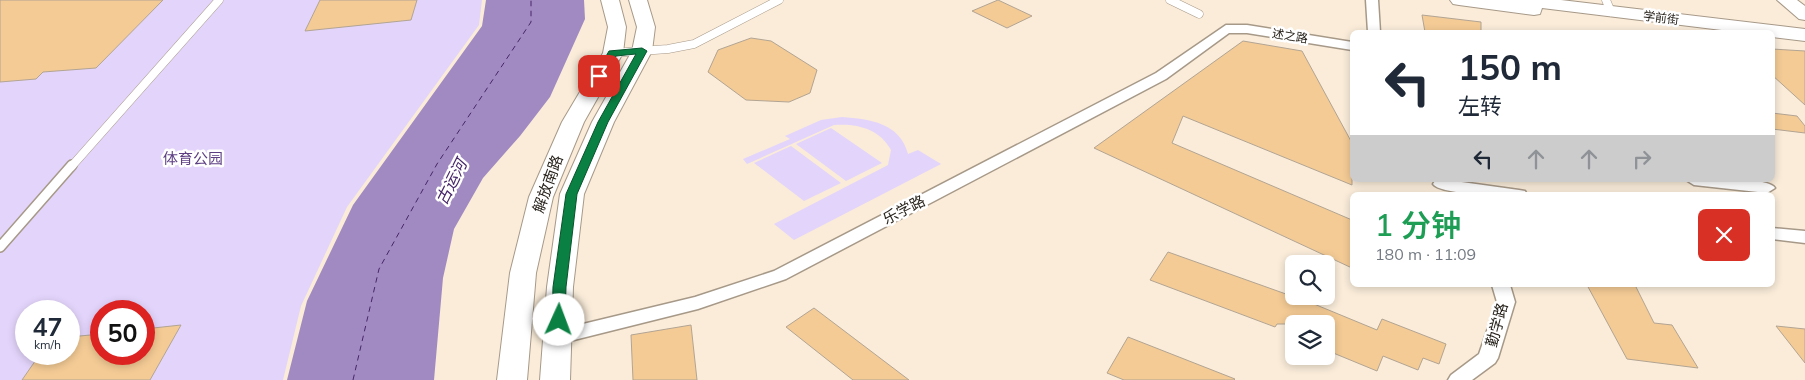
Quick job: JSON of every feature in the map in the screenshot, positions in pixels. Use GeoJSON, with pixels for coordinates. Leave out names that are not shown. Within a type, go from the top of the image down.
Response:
{"type":"FeatureCollection","features":[{"type":"Feature","properties":{"kind":"main road","name":"解放南路"},"geometry":{"type":"LineString","coordinates":[[512,380],[523,273],[540,196],[573,122],[613,53],[617,27],[610,0]]}},
{"type":"Feature","properties":{"kind":"main road","name":"解放南路"},"geometry":{"type":"LineString","coordinates":[[555,380],[560,287],[572,194],[603,122],[642,51],[646,27],[638,0]]}},
{"type":"Feature","properties":{"kind":"main road","name":"学前街"},"geometry":{"type":"LineString","coordinates":[[1459,0],[1693,30]]}},
{"type":"Feature","properties":{"kind":"main road","name":"学前街"},"geometry":{"type":"LineString","coordinates":[[1517,0],[1609,6],[1771,30]]}},
{"type":"Feature","properties":{"kind":"main road"},"geometry":{"type":"LineString","coordinates":[[1786,0],[1805,15]]}},
{"type":"Feature","properties":{"kind":"main road","name":"学前街"},"geometry":{"type":"LineString","coordinates":[[1775,31],[1805,35]]}},
{"type":"Feature","properties":{"kind":"main road"},"geometry":{"type":"LineString","coordinates":[[1775,41],[1805,45]]}},
{"type":"Feature","properties":{"kind":"street"},"geometry":{"type":"LineString","coordinates":[[1372,0],[1374,30]]}},
{"type":"Feature","properties":{"kind":"street","name":"述之路"},"geometry":{"type":"LineString","coordinates":[[1226,29],[1247,29],[1350,46]]}},
{"type":"Feature","properties":{"kind":"street","name":"乐学路"},"geometry":{"type":"LineString","coordinates":[[558,337],[646,317],[747,288],[780,275],[1161,76],[1226,29]]}},
{"type":"Feature","properties":{"kind":"street"},"geometry":{"type":"LineString","coordinates":[[1712,182],[1767,188]]}},
{"type":"Feature","properties":{"kind":"street"},"geometry":{"type":"LineString","coordinates":[[1443,186],[1494,192]]}},
{"type":"Feature","properties":{"kind":"street"},"geometry":{"type":"LineString","coordinates":[[1775,233],[1805,238]]}},
{"type":"Feature","properties":{"kind":"street","name":"勤学路"},"geometry":{"type":"LineString","coordinates":[[1458,380],[1488,358],[1506,302],[1502,287]]}},
{"type":"Feature","properties":{"kind":"lane"},"geometry":{"type":"LineString","coordinates":[[0,246],[219,0]]}},
{"type":"Feature","properties":{"kind":"lane"},"geometry":{"type":"LineString","coordinates":[[613,53],[668,50],[694,44],[779,0]]}},
{"type":"Feature","properties":{"kind":"lane"},"geometry":{"type":"LineString","coordinates":[[1170,0],[1199,14]]}},
{"type":"Feature","properties":{"kind":"green space","name":"体育公园"},"geometry":{"type":"Polygon","coordinates":[[[0,0],[482,0],[479,25],[347,207],[301,306],[283,380],[0,380],[0,0]]]}},
{"type":"Feature","properties":{"kind":"green space"},"geometry":{"type":"Polygon","coordinates":[[[842,117],[873,121],[891,129],[898,135],[908,154],[918,150],[941,164],[794,240],[774,224],[888,165],[891,150],[881,137],[874,132],[859,126],[834,125],[747,164],[743,159],[790,139],[785,136],[821,120],[842,117]]]}},
{"type":"Feature","properties":{"kind":"green space"},"geometry":{"type":"Polygon","coordinates":[[[831,128],[882,163],[846,181],[796,144],[831,128]]]}},
{"type":"Feature","properties":{"kind":"green space"},"geometry":{"type":"Polygon","coordinates":[[[791,146],[841,183],[804,201],[754,163],[791,146]]]}},
{"type":"Feature","properties":{"kind":"water","name":"古运河"},"geometry":{"type":"Polygon","coordinates":[[[486,0],[584,0],[585,19],[550,97],[520,136],[483,178],[454,229],[443,278],[434,380],[287,380],[307,301],[353,205],[482,26],[486,0]]]}},
{"type":"Feature","properties":{"kind":"building"},"geometry":{"type":"Polygon","coordinates":[[[0,0],[163,0],[96,68],[43,72],[36,79],[0,82],[0,0]]]}},
{"type":"Feature","properties":{"kind":"building"},"geometry":{"type":"Polygon","coordinates":[[[320,0],[417,0],[411,20],[305,31],[320,0]]]}},
{"type":"Feature","properties":{"kind":"building"},"geometry":{"type":"Polygon","coordinates":[[[998,0],[1032,16],[1007,28],[972,11],[998,0]]]}},
{"type":"Feature","properties":{"kind":"building"},"geometry":{"type":"Polygon","coordinates":[[[1422,15],[1481,22],[1481,30],[1425,30],[1422,15]]]}},
{"type":"Feature","properties":{"kind":"building"},"geometry":{"type":"Polygon","coordinates":[[[751,38],[771,41],[817,70],[810,93],[789,102],[746,100],[708,72],[718,50],[751,38]]]}},
{"type":"Feature","properties":{"kind":"building"},"geometry":{"type":"Polygon","coordinates":[[[1243,41],[1302,51],[1350,139],[1350,182],[1352,182],[1352,185],[1183,116],[1172,143],[1350,219],[1350,267],[1335,260],[1335,255],[1324,255],[1094,148],[1243,41]]]}},
{"type":"Feature","properties":{"kind":"building"},"geometry":{"type":"Polygon","coordinates":[[[1775,49],[1805,51],[1805,105],[1775,78],[1775,49]]]}},
{"type":"Feature","properties":{"kind":"building"},"geometry":{"type":"Polygon","coordinates":[[[1775,113],[1797,116],[1805,126],[1805,133],[1775,129],[1775,113]]]}},
{"type":"Feature","properties":{"kind":"building"},"geometry":{"type":"Polygon","coordinates":[[[1168,252],[1285,294],[1285,305],[1316,305],[1377,330],[1382,319],[1446,344],[1439,364],[1423,358],[1418,370],[1383,356],[1377,371],[1335,354],[1335,315],[1285,315],[1285,324],[1277,324],[1275,327],[1150,280],[1168,252]]]}},
{"type":"Feature","properties":{"kind":"building"},"geometry":{"type":"Polygon","coordinates":[[[1588,287],[1636,287],[1654,323],[1672,325],[1698,368],[1627,359],[1588,287]]]}},
{"type":"Feature","properties":{"kind":"building"},"geometry":{"type":"Polygon","coordinates":[[[814,308],[909,380],[853,380],[786,327],[814,308]]]}},
{"type":"Feature","properties":{"kind":"building"},"geometry":{"type":"Polygon","coordinates":[[[181,325],[150,380],[22,380],[32,365],[80,365],[80,336],[90,335],[90,365],[155,365],[155,328],[181,325]]]}},
{"type":"Feature","properties":{"kind":"building"},"geometry":{"type":"Polygon","coordinates":[[[691,325],[697,380],[633,380],[631,335],[691,325]]]}},
{"type":"Feature","properties":{"kind":"building"},"geometry":{"type":"Polygon","coordinates":[[[1776,326],[1805,329],[1805,363],[1776,326]]]}},
{"type":"Feature","properties":{"kind":"building"},"geometry":{"type":"Polygon","coordinates":[[[1128,337],[1235,379],[1124,380],[1107,373],[1128,337]]]}},
{"type":"Feature","properties":{"kind":"ferry route"},"geometry":{"type":"LineString","coordinates":[[353,380],[379,269],[437,164],[531,22],[531,0]]}},
{"type":"Feature","properties":{"kind":"route"},"geometry":{"type":"LineString","coordinates":[[559,320],[560,287],[572,194],[603,122],[642,51],[613,53],[599,76]]}}]}
